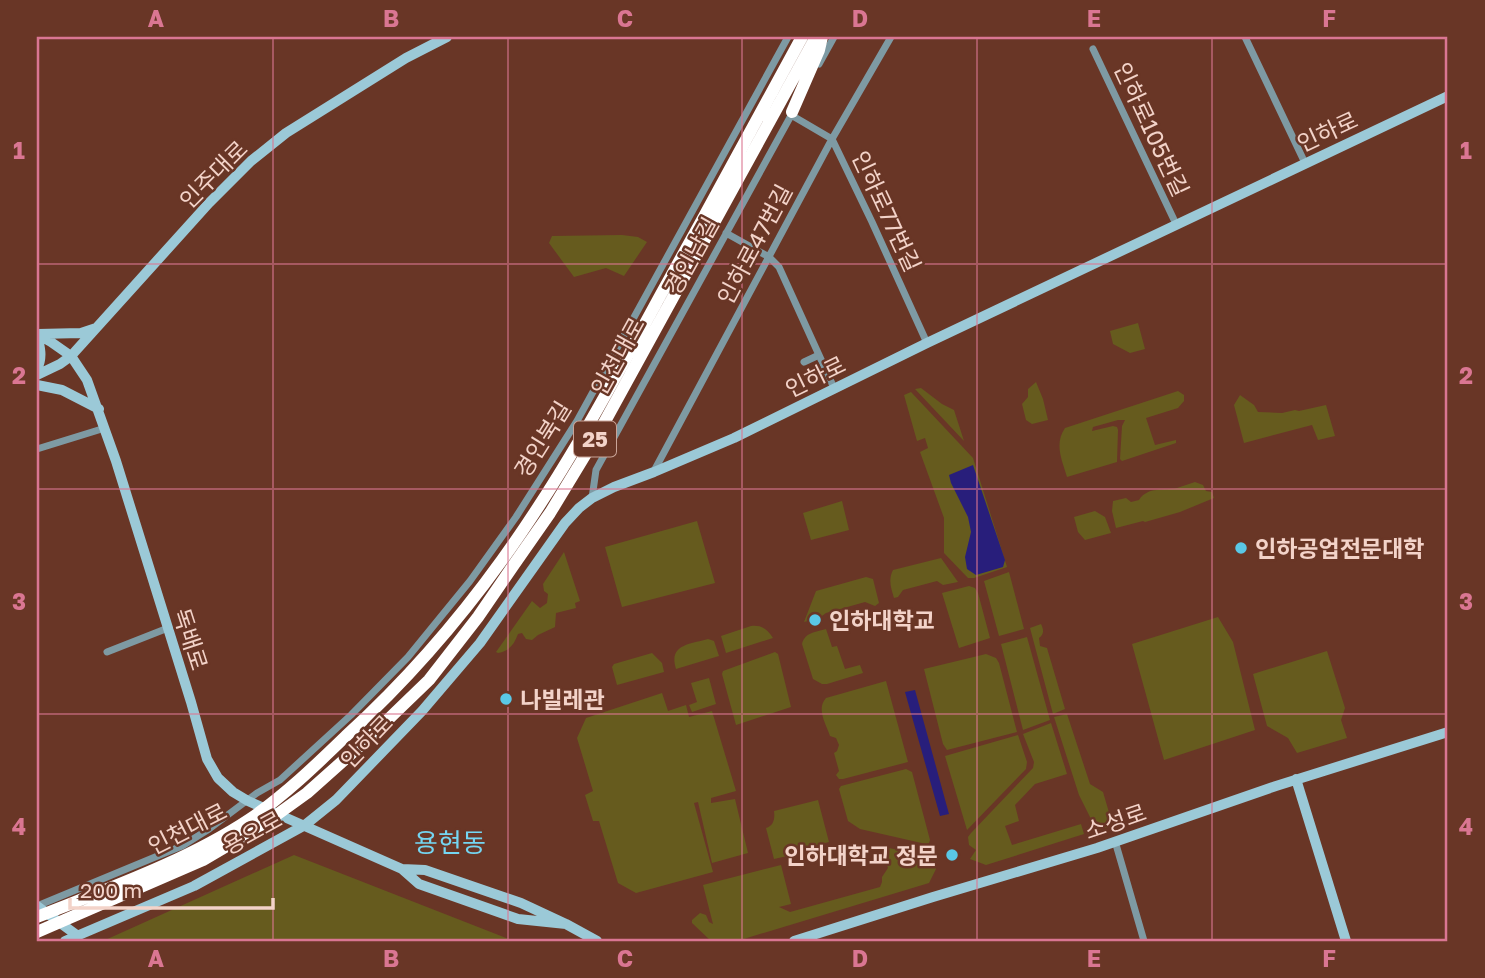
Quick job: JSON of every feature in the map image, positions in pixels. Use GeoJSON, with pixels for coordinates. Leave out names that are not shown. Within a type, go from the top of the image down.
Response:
{"type":"FeatureCollection","features":[{"type":"Feature","properties":{"kind":"highway","name":"인천대로"},"geometry":{"type":"LineString","coordinates":[[38,926],[103,891],[199,849],[250,819],[294,785],[416,667],[472,600],[531,517],[589,426],[802,37]]}},
{"type":"Feature","properties":{"kind":"highway","name":"인천대로"},"geometry":{"type":"LineString","coordinates":[[38,926],[117,898],[203,860],[264,824],[307,793],[429,680],[478,617],[550,513],[598,434],[816,37]]}},
{"type":"Feature","properties":{"kind":"highway"},"geometry":{"type":"LineString","coordinates":[[792,113],[822,37]]}},
{"type":"Feature","properties":{"kind":"main road","name":"인주대로"},"geometry":{"type":"LineString","coordinates":[[37,375],[71,356],[209,203],[251,161],[286,133],[438,38]]}},
{"type":"Feature","properties":{"kind":"main road","name":"인하로"},"geometry":{"type":"LineString","coordinates":[[305,825],[336,800],[422,711],[480,643],[565,523],[592,498],[614,486],[734,438],[927,343],[1448,96]]}},
{"type":"Feature","properties":{"kind":"main road"},"geometry":{"type":"LineString","coordinates":[[37,369],[40,356],[37,334],[80,333],[96,328]]}},
{"type":"Feature","properties":{"kind":"main road","name":"독배로"},"geometry":{"type":"LineString","coordinates":[[37,334],[71,356],[87,380],[99,409],[207,759],[218,778],[248,801],[402,869],[419,884],[518,919],[566,924]]}},
{"type":"Feature","properties":{"kind":"main road"},"geometry":{"type":"LineString","coordinates":[[37,386],[73,394],[99,409]]}},
{"type":"Feature","properties":{"kind":"main road","name":"소성로"},"geometry":{"type":"LineString","coordinates":[[794,941],[1115,841],[1296,779],[1448,732]]}},
{"type":"Feature","properties":{"kind":"main road"},"geometry":{"type":"LineString","coordinates":[[1296,779],[1346,941]]}},
{"type":"Feature","properties":{"kind":"main road","name":"용오로"},"geometry":{"type":"LineString","coordinates":[[65,941],[194,886],[305,825]]}},
{"type":"Feature","properties":{"kind":"main road","name":"독배로"},"geometry":{"type":"LineString","coordinates":[[402,869],[425,870],[521,903],[597,941]]}},
{"type":"Feature","properties":{"kind":"main road"},"geometry":{"type":"LineString","coordinates":[[37,906],[78,936]]}},
{"type":"Feature","properties":{"kind":"street","name":"경인북길"},"geometry":{"type":"LineString","coordinates":[[37,906],[182,846],[209,830],[257,793],[280,780],[351,715],[403,662],[470,581],[516,517],[577,421],[788,37]]}},
{"type":"Feature","properties":{"kind":"street","name":"경인남길"},"geometry":{"type":"LineString","coordinates":[[592,498],[596,470],[834,37]]}},
{"type":"Feature","properties":{"kind":"street","name":"인하로47번길"},"geometry":{"type":"LineString","coordinates":[[654,472],[832,139],[891,37]]}},
{"type":"Feature","properties":{"kind":"street"},"geometry":{"type":"LineString","coordinates":[[1245,37],[1305,163]]}},
{"type":"Feature","properties":{"kind":"street","name":"인하로105번길"},"geometry":{"type":"LineString","coordinates":[[1093,49],[1176,224]]}},
{"type":"Feature","properties":{"kind":"street","name":"인하로77번길"},"geometry":{"type":"LineString","coordinates":[[792,113],[832,139],[873,222],[927,343]]}},
{"type":"Feature","properties":{"kind":"street"},"geometry":{"type":"LineString","coordinates":[[726,233],[769,257],[779,267],[834,388]]}},
{"type":"Feature","properties":{"kind":"street"},"geometry":{"type":"LineString","coordinates":[[804,362],[819,355]]}},
{"type":"Feature","properties":{"kind":"street"},"geometry":{"type":"LineString","coordinates":[[37,449],[104,428]]}},
{"type":"Feature","properties":{"kind":"street"},"geometry":{"type":"LineString","coordinates":[[107,652],[168,628]]}},
{"type":"Feature","properties":{"kind":"street"},"geometry":{"type":"LineString","coordinates":[[1115,841],[1144,941]]}},
{"type":"Feature","properties":{"kind":"shaded area"},"geometry":{"type":"Polygon","coordinates":[[[552,236],[638,237],[647,242],[624,276],[606,268],[574,277],[549,243],[552,236]]]}},
{"type":"Feature","properties":{"kind":"shaded area"},"geometry":{"type":"Polygon","coordinates":[[[1138,323],[1145,349],[1130,353],[1113,344],[1110,331],[1138,323]]]}},
{"type":"Feature","properties":{"kind":"shaded area"},"geometry":{"type":"Polygon","coordinates":[[[1036,382],[1048,420],[1032,424],[1026,420],[1022,404],[1028,397],[1028,389],[1036,382]]]}},
{"type":"Feature","properties":{"kind":"shaded area"},"geometry":{"type":"Polygon","coordinates":[[[921,388],[954,410],[964,441],[915,389],[921,388]]]}},
{"type":"Feature","properties":{"kind":"shaded area"},"geometry":{"type":"Polygon","coordinates":[[[1178,391],[1184,395],[1184,401],[1178,408],[1146,418],[1155,445],[1176,440],[1176,443],[1122,461],[1122,426],[1125,420],[1093,427],[1092,431],[1117,427],[1117,462],[1067,477],[1059,446],[1065,428],[1178,391]]]}},
{"type":"Feature","properties":{"kind":"shaded area"},"geometry":{"type":"Polygon","coordinates":[[[911,392],[973,458],[1007,567],[968,578],[944,553],[944,518],[920,452],[928,448],[925,438],[917,441],[904,395],[911,392]]]}},
{"type":"Feature","properties":{"kind":"shaded area"},"geometry":{"type":"Polygon","coordinates":[[[1240,395],[1254,405],[1258,412],[1282,413],[1326,405],[1335,436],[1318,440],[1312,425],[1244,443],[1234,405],[1240,395]]]}},
{"type":"Feature","properties":{"kind":"shaded area"},"geometry":{"type":"Polygon","coordinates":[[[973,465],[1005,560],[1003,567],[976,575],[967,569],[965,557],[971,532],[968,517],[949,475],[973,465]]]}},
{"type":"Feature","properties":{"kind":"shaded area"},"geometry":{"type":"Polygon","coordinates":[[[1195,482],[1203,485],[1206,491],[1212,492],[1214,498],[1180,512],[1116,528],[1113,501],[1126,498],[1131,502],[1152,491],[1177,488],[1195,482]]]}},
{"type":"Feature","properties":{"kind":"shaded area"},"geometry":{"type":"Polygon","coordinates":[[[842,501],[849,530],[811,540],[803,513],[842,501]]]}},
{"type":"Feature","properties":{"kind":"shaded area"},"geometry":{"type":"Polygon","coordinates":[[[1095,511],[1105,517],[1111,533],[1085,540],[1078,532],[1074,517],[1095,511]]]}},
{"type":"Feature","properties":{"kind":"shaded area"},"geometry":{"type":"Polygon","coordinates":[[[697,521],[715,583],[622,607],[605,547],[697,521]]]}},
{"type":"Feature","properties":{"kind":"shaded area"},"geometry":{"type":"Polygon","coordinates":[[[564,552],[580,601],[575,603],[576,608],[556,613],[555,627],[532,640],[526,639],[522,633],[518,634],[508,649],[496,652],[532,601],[540,608],[547,603],[548,594],[544,591],[543,584],[564,552]]]}},
{"type":"Feature","properties":{"kind":"shaded area"},"geometry":{"type":"Polygon","coordinates":[[[941,558],[958,582],[943,585],[937,581],[903,590],[894,598],[890,581],[893,570],[941,558]]]}},
{"type":"Feature","properties":{"kind":"shaded area"},"geometry":{"type":"Polygon","coordinates":[[[1009,572],[1024,629],[999,636],[984,581],[1009,572]]]}},
{"type":"Feature","properties":{"kind":"shaded area"},"geometry":{"type":"Polygon","coordinates":[[[866,577],[873,579],[879,603],[875,606],[865,602],[804,622],[816,591],[866,577]]]}},
{"type":"Feature","properties":{"kind":"shaded area"},"geometry":{"type":"Polygon","coordinates":[[[969,586],[975,588],[978,593],[990,638],[959,648],[942,593],[969,586]]]}},
{"type":"Feature","properties":{"kind":"shaded area"},"geometry":{"type":"Polygon","coordinates":[[[1218,617],[1233,642],[1255,730],[1164,760],[1132,644],[1218,617]]]}},
{"type":"Feature","properties":{"kind":"shaded area"},"geometry":{"type":"Polygon","coordinates":[[[1041,624],[1043,632],[1039,638],[1040,646],[1047,648],[1065,709],[1053,714],[1030,628],[1041,624]]]}},
{"type":"Feature","properties":{"kind":"shaded area"},"geometry":{"type":"Polygon","coordinates":[[[751,626],[764,628],[773,638],[726,653],[721,636],[751,626]]]}},
{"type":"Feature","properties":{"kind":"shaded area"},"geometry":{"type":"Polygon","coordinates":[[[826,629],[832,647],[837,646],[845,669],[860,665],[863,673],[827,684],[813,679],[803,640],[808,635],[826,629]]]}},
{"type":"Feature","properties":{"kind":"shaded area"},"geometry":{"type":"Polygon","coordinates":[[[1027,637],[1050,720],[1023,730],[1001,644],[1027,637]]]}},
{"type":"Feature","properties":{"kind":"shaded area"},"geometry":{"type":"Polygon","coordinates":[[[708,639],[714,641],[719,656],[676,669],[674,661],[678,650],[688,644],[708,639]]]}},
{"type":"Feature","properties":{"kind":"shaded area"},"geometry":{"type":"Polygon","coordinates":[[[1327,651],[1345,708],[1341,720],[1347,738],[1297,753],[1288,738],[1267,726],[1253,674],[1327,651]]]}},
{"type":"Feature","properties":{"kind":"shaded area"},"geometry":{"type":"Polygon","coordinates":[[[775,652],[778,654],[791,707],[736,725],[723,671],[775,652]]]}},
{"type":"Feature","properties":{"kind":"shaded area"},"geometry":{"type":"Polygon","coordinates":[[[652,653],[662,663],[664,672],[617,685],[612,667],[614,664],[652,653]]]}},
{"type":"Feature","properties":{"kind":"shaded area"},"geometry":{"type":"Polygon","coordinates":[[[986,654],[996,658],[999,663],[1017,732],[947,750],[943,744],[924,669],[986,654]]]}},
{"type":"Feature","properties":{"kind":"shaded area"},"geometry":{"type":"Polygon","coordinates":[[[709,678],[716,704],[692,712],[689,705],[697,702],[691,683],[709,678]]]}},
{"type":"Feature","properties":{"kind":"shaded area"},"geometry":{"type":"Polygon","coordinates":[[[886,681],[908,762],[839,779],[836,775],[839,771],[834,753],[839,745],[836,738],[830,736],[824,722],[823,702],[826,698],[886,681]]]}},
{"type":"Feature","properties":{"kind":"shaded area"},"geometry":{"type":"Polygon","coordinates":[[[915,690],[949,814],[940,816],[905,692],[915,690]]]}},
{"type":"Feature","properties":{"kind":"shaded area"},"geometry":{"type":"Polygon","coordinates":[[[662,693],[668,711],[686,705],[689,717],[712,711],[736,791],[711,798],[711,803],[735,799],[748,853],[712,863],[698,802],[694,803],[713,872],[636,893],[618,883],[599,821],[593,821],[585,795],[593,791],[577,738],[586,718],[662,693]]]}},
{"type":"Feature","properties":{"kind":"shaded area"},"geometry":{"type":"Polygon","coordinates":[[[1067,714],[1090,784],[1103,792],[1113,826],[1095,831],[1079,795],[1054,717],[1067,714]]]}},
{"type":"Feature","properties":{"kind":"shaded area"},"geometry":{"type":"Polygon","coordinates":[[[1051,723],[1067,774],[1035,784],[1015,805],[1019,821],[1005,826],[1012,845],[1081,824],[1084,834],[986,865],[970,859],[976,850],[969,845],[968,837],[1033,768],[1034,762],[1023,734],[1051,723]]]}},
{"type":"Feature","properties":{"kind":"shaded area"},"geometry":{"type":"Polygon","coordinates":[[[1018,735],[1027,762],[1026,769],[967,830],[945,756],[1018,735]]]}},
{"type":"Feature","properties":{"kind":"shaded area"},"geometry":{"type":"Polygon","coordinates":[[[906,769],[912,772],[929,843],[860,829],[848,821],[839,789],[841,786],[906,769]]]}},
{"type":"Feature","properties":{"kind":"shaded area"},"geometry":{"type":"Polygon","coordinates":[[[818,800],[829,842],[814,846],[814,850],[774,859],[766,828],[773,821],[774,811],[818,800]]]}},
{"type":"Feature","properties":{"kind":"shaded area"},"geometry":{"type":"Polygon","coordinates":[[[880,846],[935,858],[936,869],[929,883],[737,941],[711,941],[692,923],[700,913],[706,915],[713,924],[703,885],[781,865],[791,904],[779,907],[790,912],[880,887],[888,868],[880,846]]]}},
{"type":"Feature","properties":{"kind":"shaded area"},"geometry":{"type":"Polygon","coordinates":[[[294,855],[514,941],[103,941],[294,855]]]}},
{"type":"Feature","properties":{"kind":"place","name":"인하공업전문대학"},"geometry":{"type":"Point","coordinates":[1241,548]}},
{"type":"Feature","properties":{"kind":"place","name":"인하대학교"},"geometry":{"type":"Point","coordinates":[815,620]}},
{"type":"Feature","properties":{"kind":"place","name":"나빌레관"},"geometry":{"type":"Point","coordinates":[506,699]}},
{"type":"Feature","properties":{"kind":"place","name":"인하대학교 정문"},"geometry":{"type":"Point","coordinates":[952,855]}},
{"type":"Feature","properties":{"kind":"district","name":"용현동"},"geometry":{"type":"Point","coordinates":[450,842]}}]}
